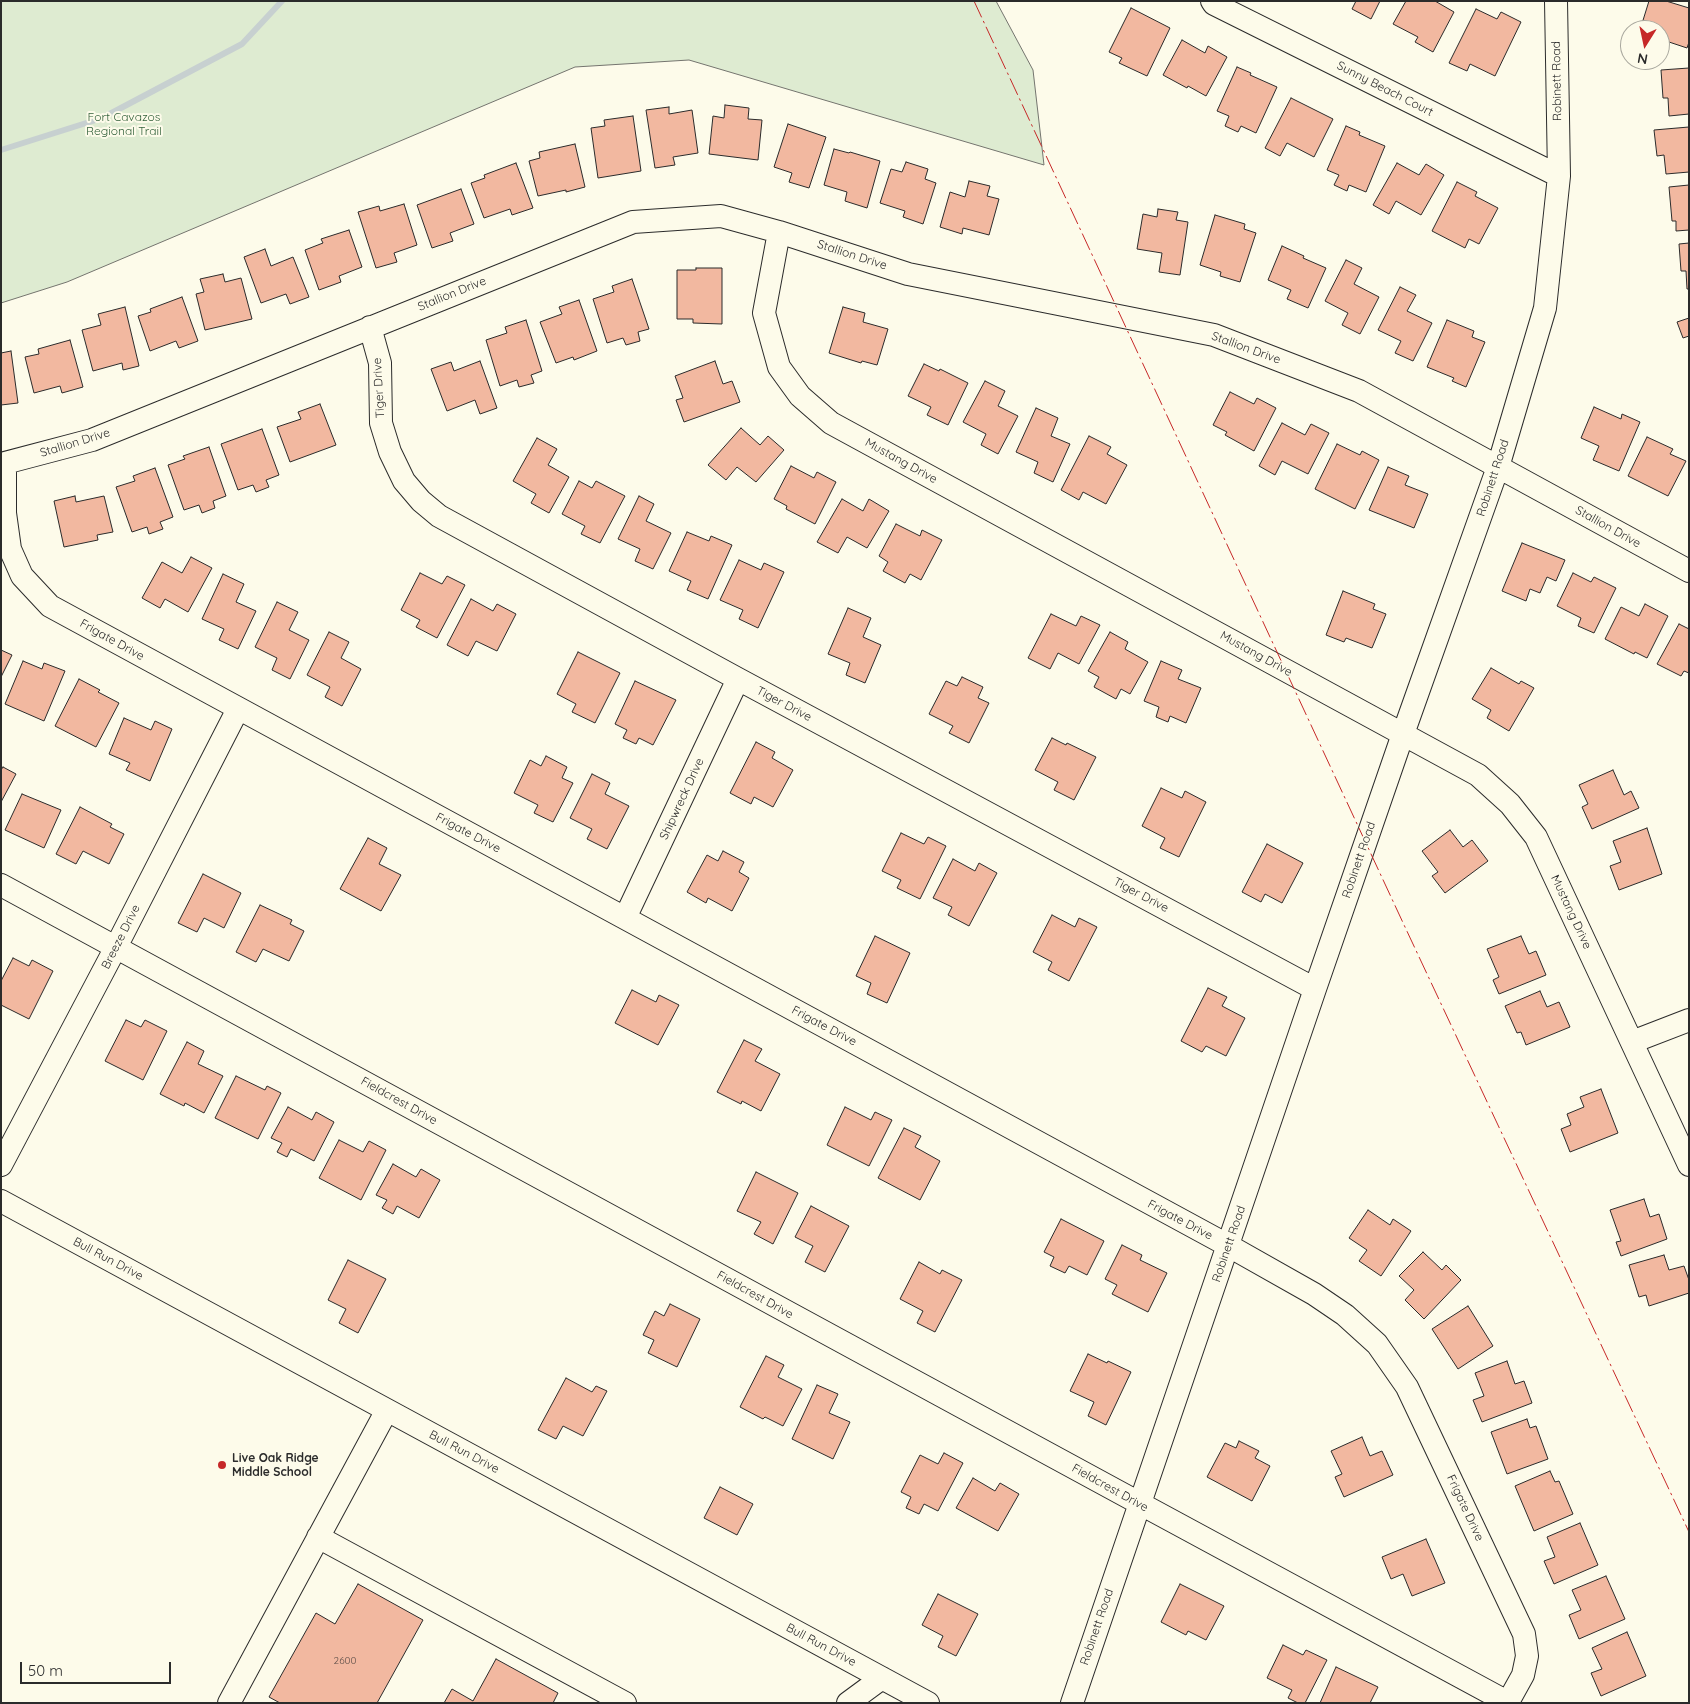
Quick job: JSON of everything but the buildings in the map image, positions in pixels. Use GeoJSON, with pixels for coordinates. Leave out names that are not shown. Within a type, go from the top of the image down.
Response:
{"type":"FeatureCollection","features":[{"type":"Feature","properties":{"kind":"street","name":"Sunny Beach Court"},"geometry":{"type":"LineString","coordinates":[[1212,1],[1214,4],[1558,176]]}},
{"type":"Feature","properties":{"kind":"street","name":"Robinett Road"},"geometry":{"type":"LineString","coordinates":[[1072,1703],[1315,989],[1498,467],[1545,308],[1558,176],[1556,1]]}},
{"type":"Feature","properties":{"kind":"street","name":"Stallion Drive"},"geometry":{"type":"LineString","coordinates":[[3,464],[92,440],[632,222],[721,216],[779,232],[908,274],[1214,335],[1359,391],[1689,571]]}},
{"type":"Feature","properties":{"kind":"street","name":"Mustang Drive"},"geometry":{"type":"LineString","coordinates":[[779,232],[764,314],[779,367],[800,396],[831,423],[1478,775],[1510,804],[1536,837],[1689,1165]]}},
{"type":"Feature","properties":{"kind":"street","name":"Tiger Drive"},"geometry":{"type":"LineString","coordinates":[[370,327],[380,363],[381,423],[390,452],[404,481],[421,501],[439,516],[1315,989]]}},
{"type":"Feature","properties":{"kind":"street","name":"Frigate Drive"},"geometry":{"type":"LineString","coordinates":[[3,464],[5,513],[10,549],[22,576],[50,606],[1229,1246],[1314,1294],[1345,1315],[1377,1344],[1407,1387],[1524,1634],[1527,1656],[1523,1675],[1508,1702]]}},
{"type":"Feature","properties":{"kind":"street","name":"Shipwreck Drive"},"geometry":{"type":"LineString","coordinates":[[625,918],[738,679]]}},
{"type":"Feature","properties":{"kind":"street","name":"Breeze Drive"},"geometry":{"type":"LineString","coordinates":[[1,1165],[116,947],[238,708]]}},
{"type":"Feature","properties":{"kind":"street","name":"Fieldcrest Drive"},"geometry":{"type":"LineString","coordinates":[[1,885],[1139,1504],[1508,1702]]}},
{"type":"Feature","properties":{"kind":"street"},"geometry":{"type":"LineString","coordinates":[[1632,1042],[1689,1020]]}},
{"type":"Feature","properties":{"kind":"street","name":"Bull Run Drive"},"geometry":{"type":"LineString","coordinates":[[1,1201],[928,1703]]}},
{"type":"Feature","properties":{"kind":"street"},"geometry":{"type":"LineString","coordinates":[[229,1703],[387,1410]]}},
{"type":"Feature","properties":{"kind":"street"},"geometry":{"type":"LineString","coordinates":[[318,1537],[625,1703]]}},
{"type":"Feature","properties":{"kind":"street"},"geometry":{"type":"LineString","coordinates":[[848,1703],[882,1678]]}},
{"type":"Feature","properties":{"kind":"green space","name":"Fort Cavazos Regional Trail"},"geometry":{"type":"Polygon","coordinates":[[[1,1],[996,1],[1033,70],[1044,165],[689,60],[575,67],[67,282],[1,303],[1,1]]]}},
{"type":"Feature","properties":{"kind":"waterway"},"geometry":{"type":"LineString","coordinates":[[1,150],[102,118],[242,44],[282,1]]}},
{"type":"Feature","properties":{"kind":"power"},"geometry":{"type":"LineString","coordinates":[[974,1],[1689,1532]]}},
{"type":"Feature","properties":{"kind":"place","name":"Live Oak Ridge Middle School"},"geometry":{"type":"Point","coordinates":[222,1465]}}]}
